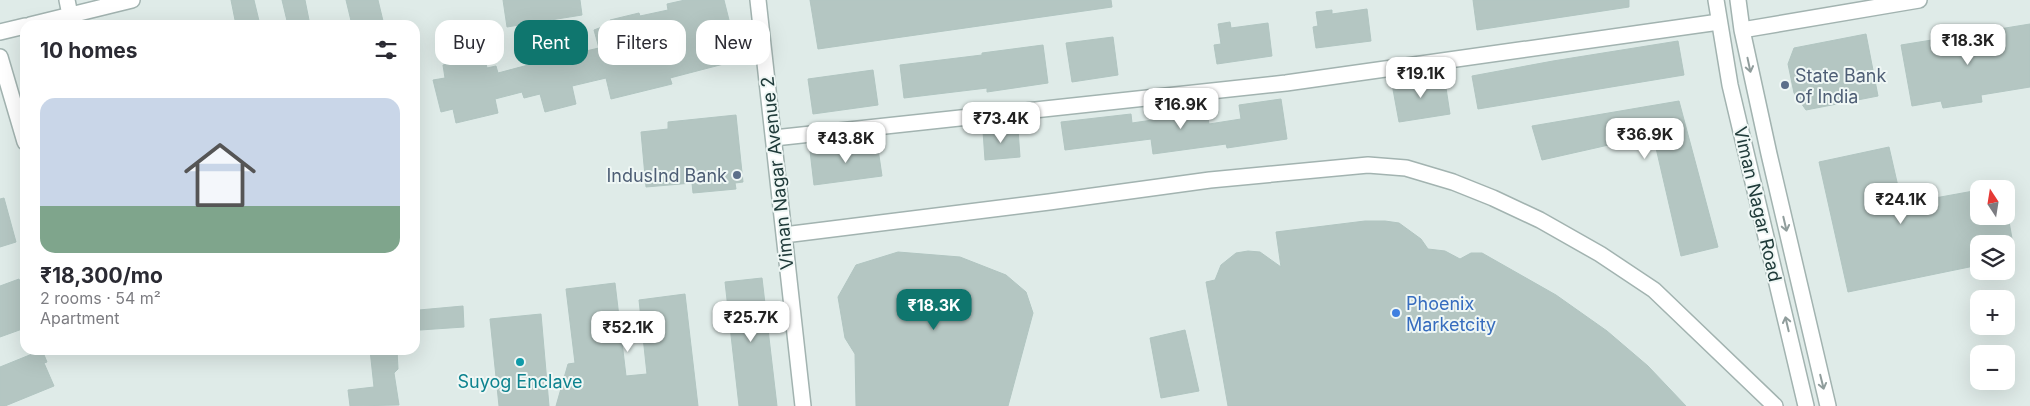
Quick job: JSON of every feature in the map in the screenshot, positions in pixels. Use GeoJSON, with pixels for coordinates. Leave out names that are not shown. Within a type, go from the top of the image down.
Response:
{"type":"FeatureCollection","features":[{"type":"Feature","properties":{"kind":"street"},"geometry":{"type":"LineString","coordinates":[[67,0],[70,15]]}},
{"type":"Feature","properties":{"kind":"street"},"geometry":{"type":"LineString","coordinates":[[50,20],[132,0]]}},
{"type":"Feature","properties":{"kind":"street","name":"Viman Nagar Avenue 2"},"geometry":{"type":"LineString","coordinates":[[758,0],[803,406]]}},
{"type":"Feature","properties":{"kind":"street","name":"Viman Nagar Road"},"geometry":{"type":"LineString","coordinates":[[1716,0],[1730,85],[1806,406]]}},
{"type":"Feature","properties":{"kind":"street","name":"Viman Nagar Road"},"geometry":{"type":"LineString","coordinates":[[1738,0],[1742,30],[1769,154],[1828,406]]}},
{"type":"Feature","properties":{"kind":"street"},"geometry":{"type":"LineString","coordinates":[[1742,30],[1920,0]]}},
{"type":"Feature","properties":{"kind":"street"},"geometry":{"type":"LineString","coordinates":[[774,138],[1286,83],[1719,22]]}},
{"type":"Feature","properties":{"kind":"street"},"geometry":{"type":"LineString","coordinates":[[0,32],[20,27]]}},
{"type":"Feature","properties":{"kind":"street"},"geometry":{"type":"LineString","coordinates":[[0,57],[20,125]]}},
{"type":"Feature","properties":{"kind":"street"},"geometry":{"type":"LineString","coordinates":[[784,235],[1210,180],[1368,165],[1406,168],[1453,182],[1493,198],[1540,220],[1600,254],[1654,290],[1775,406]]}},
{"type":"Feature","properties":{"kind":"building"},"geometry":{"type":"Polygon","coordinates":[[[231,0],[254,0],[259,20],[235,20],[231,0]]]}},
{"type":"Feature","properties":{"kind":"building"},"geometry":{"type":"Polygon","coordinates":[[[282,0],[305,0],[309,20],[287,20],[282,0]]]}},
{"type":"Feature","properties":{"kind":"building"},"geometry":{"type":"Polygon","coordinates":[[[346,0],[378,0],[383,20],[351,20],[346,0]]]}},
{"type":"Feature","properties":{"kind":"building"},"geometry":{"type":"Polygon","coordinates":[[[503,0],[580,0],[582,15],[551,20],[514,20],[514,26],[507,27],[503,0]]]}},
{"type":"Feature","properties":{"kind":"building"},"geometry":{"type":"Polygon","coordinates":[[[685,0],[724,0],[729,20],[696,20],[696,65],[720,65],[670,78],[672,84],[611,99],[606,78],[572,86],[576,104],[545,112],[540,94],[524,98],[522,92],[495,99],[498,113],[456,123],[453,109],[441,112],[433,80],[445,78],[443,65],[486,65],[487,68],[496,66],[498,73],[528,65],[588,65],[588,51],[598,48],[598,65],[686,65],[686,20],[610,20],[639,13],[640,16],[668,10],[667,4],[685,0]]]}},
{"type":"Feature","properties":{"kind":"building"},"geometry":{"type":"Polygon","coordinates":[[[810,0],[1111,0],[1112,7],[818,49],[810,0]]]}},
{"type":"Feature","properties":{"kind":"building"},"geometry":{"type":"Polygon","coordinates":[[[1473,0],[1629,0],[1629,7],[1477,30],[1473,0]]]}},
{"type":"Feature","properties":{"kind":"building"},"geometry":{"type":"Polygon","coordinates":[[[1367,9],[1371,41],[1316,48],[1313,27],[1318,26],[1316,12],[1332,10],[1332,14],[1367,9]]]}},
{"type":"Feature","properties":{"kind":"building"},"geometry":{"type":"Polygon","coordinates":[[[1230,22],[1231,28],[1268,23],[1272,56],[1217,64],[1214,45],[1221,44],[1218,24],[1230,22]]]}},
{"type":"Feature","properties":{"kind":"building"},"geometry":{"type":"Polygon","coordinates":[[[2030,24],[2030,87],[1981,95],[1982,102],[1943,108],[1941,101],[1912,106],[1901,45],[2030,24]]]}},
{"type":"Feature","properties":{"kind":"building"},"geometry":{"type":"Polygon","coordinates":[[[598,28],[598,44],[594,30],[598,28]]]}},
{"type":"Feature","properties":{"kind":"building"},"geometry":{"type":"Polygon","coordinates":[[[1866,34],[1878,96],[1806,110],[1794,93],[1788,64],[1794,48],[1866,34]]]}},
{"type":"Feature","properties":{"kind":"building"},"geometry":{"type":"Polygon","coordinates":[[[1113,37],[1118,75],[1072,82],[1066,43],[1113,37]]]}},
{"type":"Feature","properties":{"kind":"building"},"geometry":{"type":"Polygon","coordinates":[[[1678,41],[1684,75],[1478,109],[1472,76],[1678,41]]]}},
{"type":"Feature","properties":{"kind":"building"},"geometry":{"type":"Polygon","coordinates":[[[1043,45],[1048,83],[987,92],[987,88],[904,98],[900,65],[1043,45]]]}},
{"type":"Feature","properties":{"kind":"building"},"geometry":{"type":"Polygon","coordinates":[[[873,70],[878,105],[813,114],[808,79],[873,70]]]}},
{"type":"Feature","properties":{"kind":"building"},"geometry":{"type":"Polygon","coordinates":[[[1444,75],[1450,114],[1399,122],[1392,84],[1444,75]]]}},
{"type":"Feature","properties":{"kind":"building"},"geometry":{"type":"Polygon","coordinates":[[[1281,99],[1287,139],[1227,148],[1226,144],[1153,154],[1151,139],[1065,150],[1061,122],[1131,114],[1132,123],[1207,112],[1209,124],[1241,119],[1239,105],[1281,99]]]}},
{"type":"Feature","properties":{"kind":"building"},"geometry":{"type":"Polygon","coordinates":[[[1679,101],[1718,247],[1681,256],[1653,135],[1542,160],[1532,126],[1679,101]]]}},
{"type":"Feature","properties":{"kind":"building"},"geometry":{"type":"Polygon","coordinates":[[[736,115],[743,182],[735,183],[736,189],[693,193],[692,183],[646,187],[641,132],[668,129],[668,122],[736,115]]]}},
{"type":"Feature","properties":{"kind":"building"},"geometry":{"type":"Polygon","coordinates":[[[1018,129],[1020,157],[985,160],[983,131],[1018,129]]]}},
{"type":"Feature","properties":{"kind":"building"},"geometry":{"type":"Polygon","coordinates":[[[877,142],[882,176],[814,185],[810,151],[877,142]]]}},
{"type":"Feature","properties":{"kind":"building"},"geometry":{"type":"Polygon","coordinates":[[[1889,147],[1902,204],[1970,192],[1970,225],[2010,225],[2011,235],[1970,235],[1970,267],[1848,292],[1819,162],[1889,147]]]}},
{"type":"Feature","properties":{"kind":"building"},"geometry":{"type":"Polygon","coordinates":[[[4,198],[16,242],[0,247],[0,199],[4,198]]]}},
{"type":"Feature","properties":{"kind":"building","name":"Phoenix Marketcity"},"geometry":{"type":"Polygon","coordinates":[[[1365,221],[1399,223],[1421,239],[1428,249],[1445,251],[1460,259],[1471,253],[1482,253],[1556,295],[1607,331],[1648,366],[1686,406],[1228,406],[1206,282],[1215,280],[1221,265],[1236,253],[1260,252],[1281,267],[1276,232],[1365,221]]]}},
{"type":"Feature","properties":{"kind":"building"},"geometry":{"type":"Polygon","coordinates":[[[898,252],[960,257],[1006,275],[1026,292],[1033,313],[1008,406],[856,406],[855,354],[845,338],[838,297],[856,265],[898,252]]]}},
{"type":"Feature","properties":{"kind":"building"},"geometry":{"type":"Polygon","coordinates":[[[762,278],[777,406],[739,406],[725,282],[762,278]]]}},
{"type":"Feature","properties":{"kind":"building"},"geometry":{"type":"Polygon","coordinates":[[[19,279],[20,282],[20,330],[0,337],[0,286],[19,279]]]}},
{"type":"Feature","properties":{"kind":"building"},"geometry":{"type":"Polygon","coordinates":[[[615,283],[626,376],[647,374],[639,300],[685,294],[698,406],[556,406],[568,364],[575,363],[566,289],[615,283]]]}},
{"type":"Feature","properties":{"kind":"building"},"geometry":{"type":"Polygon","coordinates":[[[463,306],[464,327],[420,330],[420,310],[463,306]]]}},
{"type":"Feature","properties":{"kind":"building","name":"Suyog Enclave"},"geometry":{"type":"Polygon","coordinates":[[[541,314],[549,406],[499,406],[490,319],[541,314]]]}},
{"type":"Feature","properties":{"kind":"building"},"geometry":{"type":"Polygon","coordinates":[[[1185,330],[1199,391],[1161,398],[1150,338],[1185,330]]]}},
{"type":"Feature","properties":{"kind":"building"},"geometry":{"type":"Polygon","coordinates":[[[30,355],[44,355],[47,362],[44,363],[54,386],[5,406],[0,406],[0,367],[30,355]]]}},
{"type":"Feature","properties":{"kind":"building"},"geometry":{"type":"Polygon","coordinates":[[[371,355],[397,355],[398,369],[394,373],[399,405],[350,406],[348,390],[374,387],[371,355]]]}},
{"type":"Feature","properties":{"kind":"place","name":"State Bank of India"},"geometry":{"type":"Point","coordinates":[1785,85]}},
{"type":"Feature","properties":{"kind":"place","name":"IndusInd Bank"},"geometry":{"type":"Point","coordinates":[737,175]}},
{"type":"Feature","properties":{"kind":"place","name":"Phoenix Marketcity"},"geometry":{"type":"Point","coordinates":[1396,313]}},
{"type":"Feature","properties":{"kind":"place","name":"Suyog Enclave"},"geometry":{"type":"Point","coordinates":[520,362]}}]}
